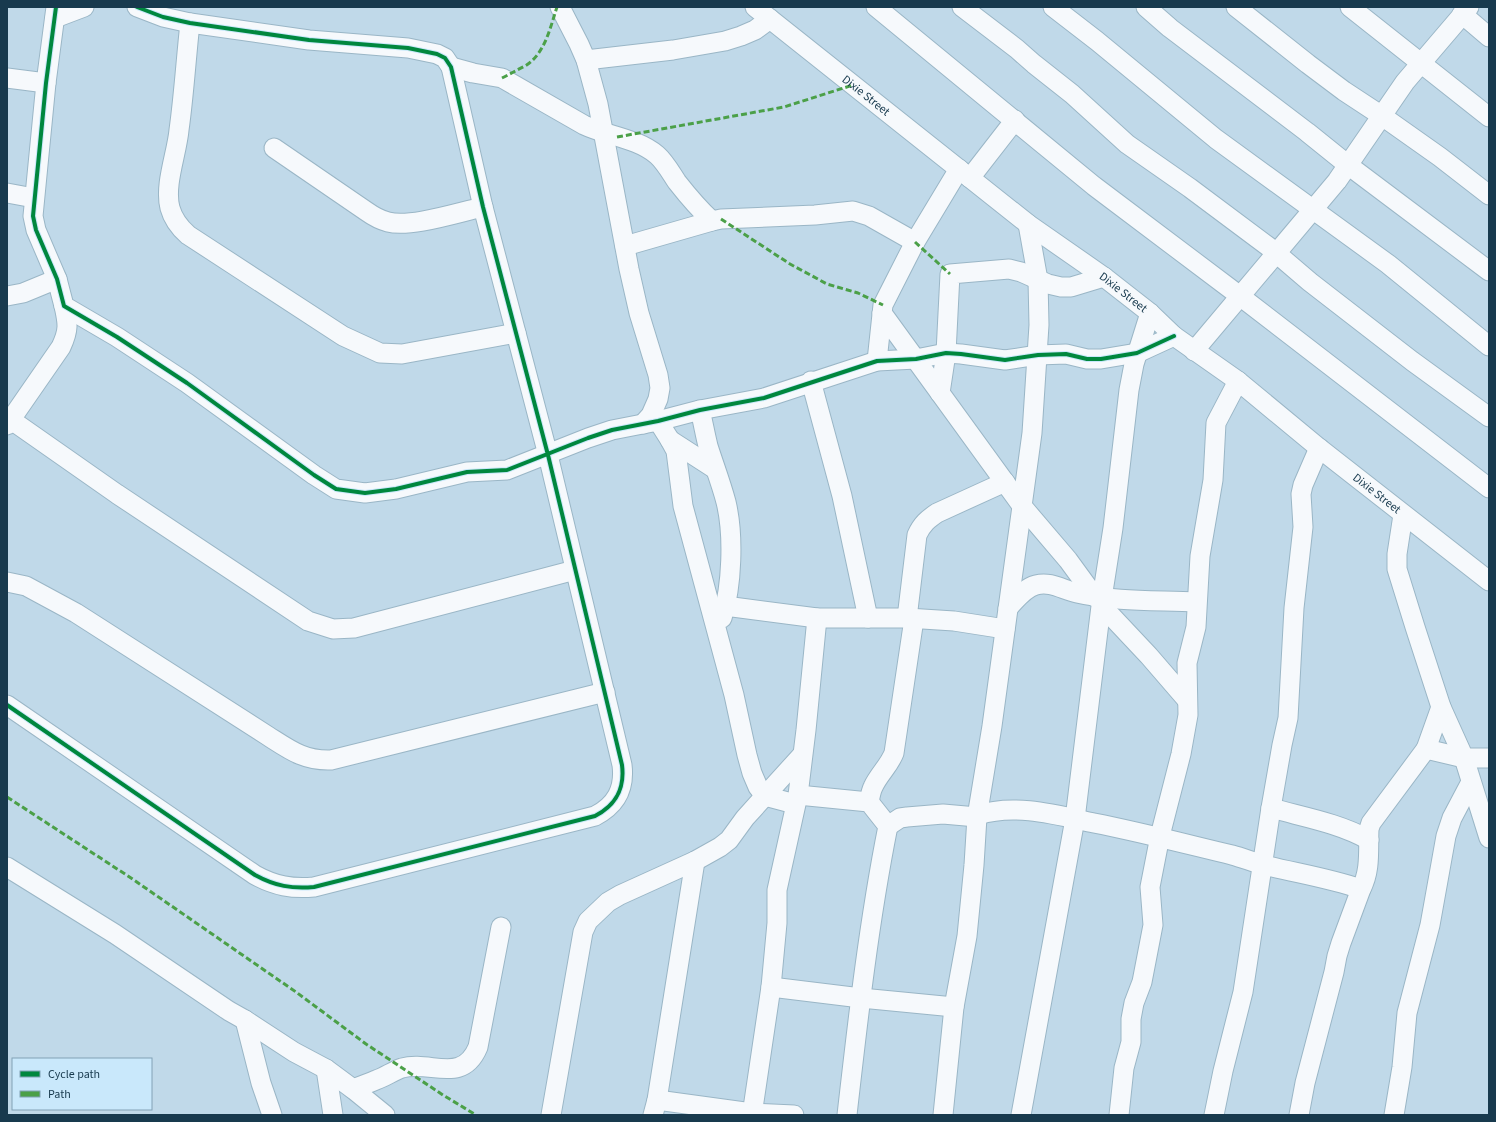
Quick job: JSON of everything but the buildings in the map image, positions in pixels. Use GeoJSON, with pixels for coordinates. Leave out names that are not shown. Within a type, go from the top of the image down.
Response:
{"type":"FeatureCollection","features":[{"type":"Feature","properties":{"kind":"street"},"geometry":{"type":"LineString","coordinates":[[84,7],[56,12],[46,83],[33,216],[36,230],[57,279],[68,324],[67,334],[61,347],[8,420],[308,620],[334,629],[354,628],[575,570]]}},
{"type":"Feature","properties":{"kind":"street"},"geometry":{"type":"LineString","coordinates":[[7,705],[256,875],[283,887],[299,889],[314,887],[587,818],[604,811],[612,804],[618,796],[622,786],[622,765],[605,692],[548,455],[483,207],[451,67],[445,58],[437,54],[408,48],[309,40],[186,15],[163,17],[138,7]]}},
{"type":"Feature","properties":{"kind":"street"},"geometry":{"type":"LineString","coordinates":[[560,7],[580,44],[598,104],[629,269],[639,313],[655,362],[659,381],[658,399],[651,415],[650,422]]}},
{"type":"Feature","properties":{"kind":"street","name":"Dixie Street"},"geometry":{"type":"LineString","coordinates":[[755,7],[1028,224],[1104,277],[1150,313],[1174,336],[1238,381],[1403,515],[1489,581]]}},
{"type":"Feature","properties":{"kind":"street"},"geometry":{"type":"LineString","coordinates":[[876,7],[1094,186],[1489,488]]}},
{"type":"Feature","properties":{"kind":"street"},"geometry":{"type":"LineString","coordinates":[[1053,7],[1098,41],[1216,138],[1313,208],[1415,285],[1489,346]]}},
{"type":"Feature","properties":{"kind":"street"},"geometry":{"type":"LineString","coordinates":[[1146,7],[1170,28],[1301,127],[1348,165],[1489,270]]}},
{"type":"Feature","properties":{"kind":"street"},"geometry":{"type":"LineString","coordinates":[[1236,7],[1344,91],[1440,157],[1489,195]]}},
{"type":"Feature","properties":{"kind":"street"},"geometry":{"type":"LineString","coordinates":[[1350,7],[1489,117]]}},
{"type":"Feature","properties":{"kind":"street"},"geometry":{"type":"LineString","coordinates":[[970,9],[1034,64],[1072,94],[1127,144],[1190,188],[1277,253],[1340,306],[1489,417]]}},
{"type":"Feature","properties":{"kind":"street"},"geometry":{"type":"LineString","coordinates":[[1194,351],[1277,253],[1348,165],[1405,82],[1466,9],[1489,37]]}},
{"type":"Feature","properties":{"kind":"street"},"geometry":{"type":"LineString","coordinates":[[186,15],[179,131],[168,196],[173,218],[188,236],[343,336],[380,353],[402,354],[516,333]]}},
{"type":"Feature","properties":{"kind":"street"},"geometry":{"type":"LineString","coordinates":[[586,60],[673,50],[725,41],[755,30],[770,19]]}},
{"type":"Feature","properties":{"kind":"street"},"geometry":{"type":"LineString","coordinates":[[451,67],[473,74],[502,78],[566,116],[603,133],[634,143],[658,156],[692,201],[712,221]]}},
{"type":"Feature","properties":{"kind":"street"},"geometry":{"type":"LineString","coordinates":[[7,78],[46,83]]}},
{"type":"Feature","properties":{"kind":"street"},"geometry":{"type":"LineString","coordinates":[[878,361],[883,305],[915,242],[964,173],[1015,120]]}},
{"type":"Feature","properties":{"kind":"street"},"geometry":{"type":"LineString","coordinates":[[274,148],[371,214],[388,222],[400,224],[413,223],[483,207]]}},
{"type":"Feature","properties":{"kind":"street"},"geometry":{"type":"LineString","coordinates":[[7,193],[34,198]]}},
{"type":"Feature","properties":{"kind":"street"},"geometry":{"type":"LineString","coordinates":[[625,246],[712,221],[815,215],[853,210],[869,216],[915,242]]}},
{"type":"Feature","properties":{"kind":"street"},"geometry":{"type":"LineString","coordinates":[[943,1115],[954,1007],[967,936],[977,816],[992,726],[1032,432],[1038,356],[1038,280],[1028,224]]}},
{"type":"Feature","properties":{"kind":"street"},"geometry":{"type":"LineString","coordinates":[[940,393],[946,354],[950,274],[1009,269],[1061,287],[1071,287],[1104,277]]}},
{"type":"Feature","properties":{"kind":"street"},"geometry":{"type":"LineString","coordinates":[[7,296],[24,293],[57,279]]}},
{"type":"Feature","properties":{"kind":"street"},"geometry":{"type":"LineString","coordinates":[[64,306],[117,337],[187,383],[314,475],[336,489],[365,493],[396,489],[467,472],[507,470],[612,430],[700,410],[764,398],[811,381],[878,361],[916,359],[946,354],[961,354],[1005,360],[1066,354],[1086,359],[1101,359],[1137,353],[1174,336]]}},
{"type":"Feature","properties":{"kind":"street"},"geometry":{"type":"LineString","coordinates":[[882,313],[1022,506],[1068,560],[1100,601],[1187,700]]}},
{"type":"Feature","properties":{"kind":"street"},"geometry":{"type":"LineString","coordinates":[[1021,1115],[1075,819],[1100,601],[1113,528],[1129,390],[1137,353],[1150,313]]}},
{"type":"Feature","properties":{"kind":"street"},"geometry":{"type":"LineString","coordinates":[[811,381],[842,496],[868,618]]}},
{"type":"Feature","properties":{"kind":"street"},"geometry":{"type":"LineString","coordinates":[[1120,1115],[1124,1068],[1130,1042],[1131,1019],[1134,1003],[1142,982],[1153,925],[1150,887],[1160,836],[1181,754],[1188,714],[1187,663],[1196,627],[1196,602],[1200,556],[1213,480],[1216,423],[1238,381]]}},
{"type":"Feature","properties":{"kind":"street"},"geometry":{"type":"LineString","coordinates":[[700,410],[707,444],[726,503],[730,542],[730,569],[726,606],[717,632]]}},
{"type":"Feature","properties":{"kind":"street"},"geometry":{"type":"LineString","coordinates":[[650,422],[670,440],[715,469]]}},
{"type":"Feature","properties":{"kind":"street"},"geometry":{"type":"LineString","coordinates":[[670,440],[676,451],[685,513],[717,632],[722,657],[734,695],[747,755],[758,787],[764,796],[796,800],[869,802]]}},
{"type":"Feature","properties":{"kind":"street"},"geometry":{"type":"LineString","coordinates":[[1214,1115],[1222,1071],[1243,992],[1271,808],[1288,718],[1294,608],[1303,527],[1301,503],[1303,484],[1319,448]]}},
{"type":"Feature","properties":{"kind":"street"},"geometry":{"type":"LineString","coordinates":[[869,802],[873,787],[892,760],[894,753],[911,619],[917,535],[921,526],[937,513],[1005,482]]}},
{"type":"Feature","properties":{"kind":"street"},"geometry":{"type":"LineString","coordinates":[[1403,515],[1397,554],[1398,569],[1441,707],[1464,758],[1489,838]]}},
{"type":"Feature","properties":{"kind":"street"},"geometry":{"type":"LineString","coordinates":[[7,582],[26,586],[76,613],[268,736],[301,755],[319,760],[331,760],[605,692]]}},
{"type":"Feature","properties":{"kind":"street"},"geometry":{"type":"LineString","coordinates":[[1008,608],[1026,590],[1035,585],[1047,584],[1100,601],[1196,602]]}},
{"type":"Feature","properties":{"kind":"street"},"geometry":{"type":"LineString","coordinates":[[726,606],[817,618],[954,621],[1005,629]]}},
{"type":"Feature","properties":{"kind":"street"},"geometry":{"type":"LineString","coordinates":[[752,1114],[771,987],[777,923],[777,890],[796,800],[810,701],[817,618]]}},
{"type":"Feature","properties":{"kind":"street"},"geometry":{"type":"LineString","coordinates":[[1299,1115],[1305,1083],[1331,986],[1337,956],[1361,889],[1366,880],[1371,823],[1426,749],[1441,707]]}},
{"type":"Feature","properties":{"kind":"street"},"geometry":{"type":"LineString","coordinates":[[1426,749],[1464,758],[1489,758]]}},
{"type":"Feature","properties":{"kind":"street"},"geometry":{"type":"LineString","coordinates":[[551,1115],[583,932],[588,921],[608,902],[620,895],[694,861],[720,847],[729,840],[745,818],[802,755]]}},
{"type":"Feature","properties":{"kind":"street"},"geometry":{"type":"LineString","coordinates":[[1394,1115],[1402,1067],[1407,1013],[1430,925],[1446,836],[1452,818],[1471,782]]}},
{"type":"Feature","properties":{"kind":"street"},"geometry":{"type":"LineString","coordinates":[[869,802],[888,826]]}},
{"type":"Feature","properties":{"kind":"street"},"geometry":{"type":"LineString","coordinates":[[1271,808],[1337,826],[1369,840]]}},
{"type":"Feature","properties":{"kind":"street"},"geometry":{"type":"LineString","coordinates":[[847,1115],[861,998],[882,857],[888,826],[900,818],[943,814],[977,816],[986,812],[1011,809],[1026,810],[1160,836],[1233,855],[1263,865],[1315,875],[1361,889]]}},
{"type":"Feature","properties":{"kind":"street"},"geometry":{"type":"LineString","coordinates":[[694,861],[655,1107],[752,1114],[794,1115]]}},
{"type":"Feature","properties":{"kind":"street"},"geometry":{"type":"LineString","coordinates":[[7,867],[116,934],[229,1012],[245,1020],[294,1052],[326,1069],[384,1115]]}},
{"type":"Feature","properties":{"kind":"street"},"geometry":{"type":"LineString","coordinates":[[353,1089],[402,1068],[457,1068],[474,1058],[478,1047],[501,927]]}},
{"type":"Feature","properties":{"kind":"street"},"geometry":{"type":"LineString","coordinates":[[771,987],[954,1007]]}},
{"type":"Feature","properties":{"kind":"street"},"geometry":{"type":"LineString","coordinates":[[245,1020],[261,1083],[272,1115]]}},
{"type":"Feature","properties":{"kind":"street"},"geometry":{"type":"LineString","coordinates":[[326,1069],[333,1115]]}},
{"type":"Feature","properties":{"kind":"marked path"},"geometry":{"type":"LineString","coordinates":[[502,78],[525,66],[537,55],[546,40],[557,7]]}},
{"type":"Feature","properties":{"kind":"marked path"},"geometry":{"type":"LineString","coordinates":[[617,137],[784,107],[853,85]]}},
{"type":"Feature","properties":{"kind":"marked path"},"geometry":{"type":"LineString","coordinates":[[721,219],[790,264],[827,284],[858,293],[883,305]]}},
{"type":"Feature","properties":{"kind":"marked path"},"geometry":{"type":"LineString","coordinates":[[915,242],[950,274]]}},
{"type":"Feature","properties":{"kind":"marked path"},"geometry":{"type":"LineString","coordinates":[[7,797],[131,878],[296,992],[366,1044],[476,1115]]}},
{"type":"Feature","properties":{"kind":"cycle path"},"geometry":{"type":"LineString","coordinates":[[56,7],[46,83],[33,216],[36,230],[57,279],[64,306],[117,337],[187,383],[314,475],[336,489],[365,493],[396,489],[467,472],[507,470],[612,430],[658,421],[700,410],[764,398],[877,361],[916,359],[946,353],[1005,360],[1038,355],[1066,354],[1087,359],[1101,359],[1137,353],[1174,336]]}},
{"type":"Feature","properties":{"kind":"cycle path"},"geometry":{"type":"LineString","coordinates":[[7,705],[255,875],[270,882],[298,888],[314,887],[595,816],[614,801],[618,795],[622,782],[622,765],[548,455],[483,207],[451,67],[445,58],[437,54],[408,48],[309,40],[190,23],[163,17],[137,7]]}}]}
